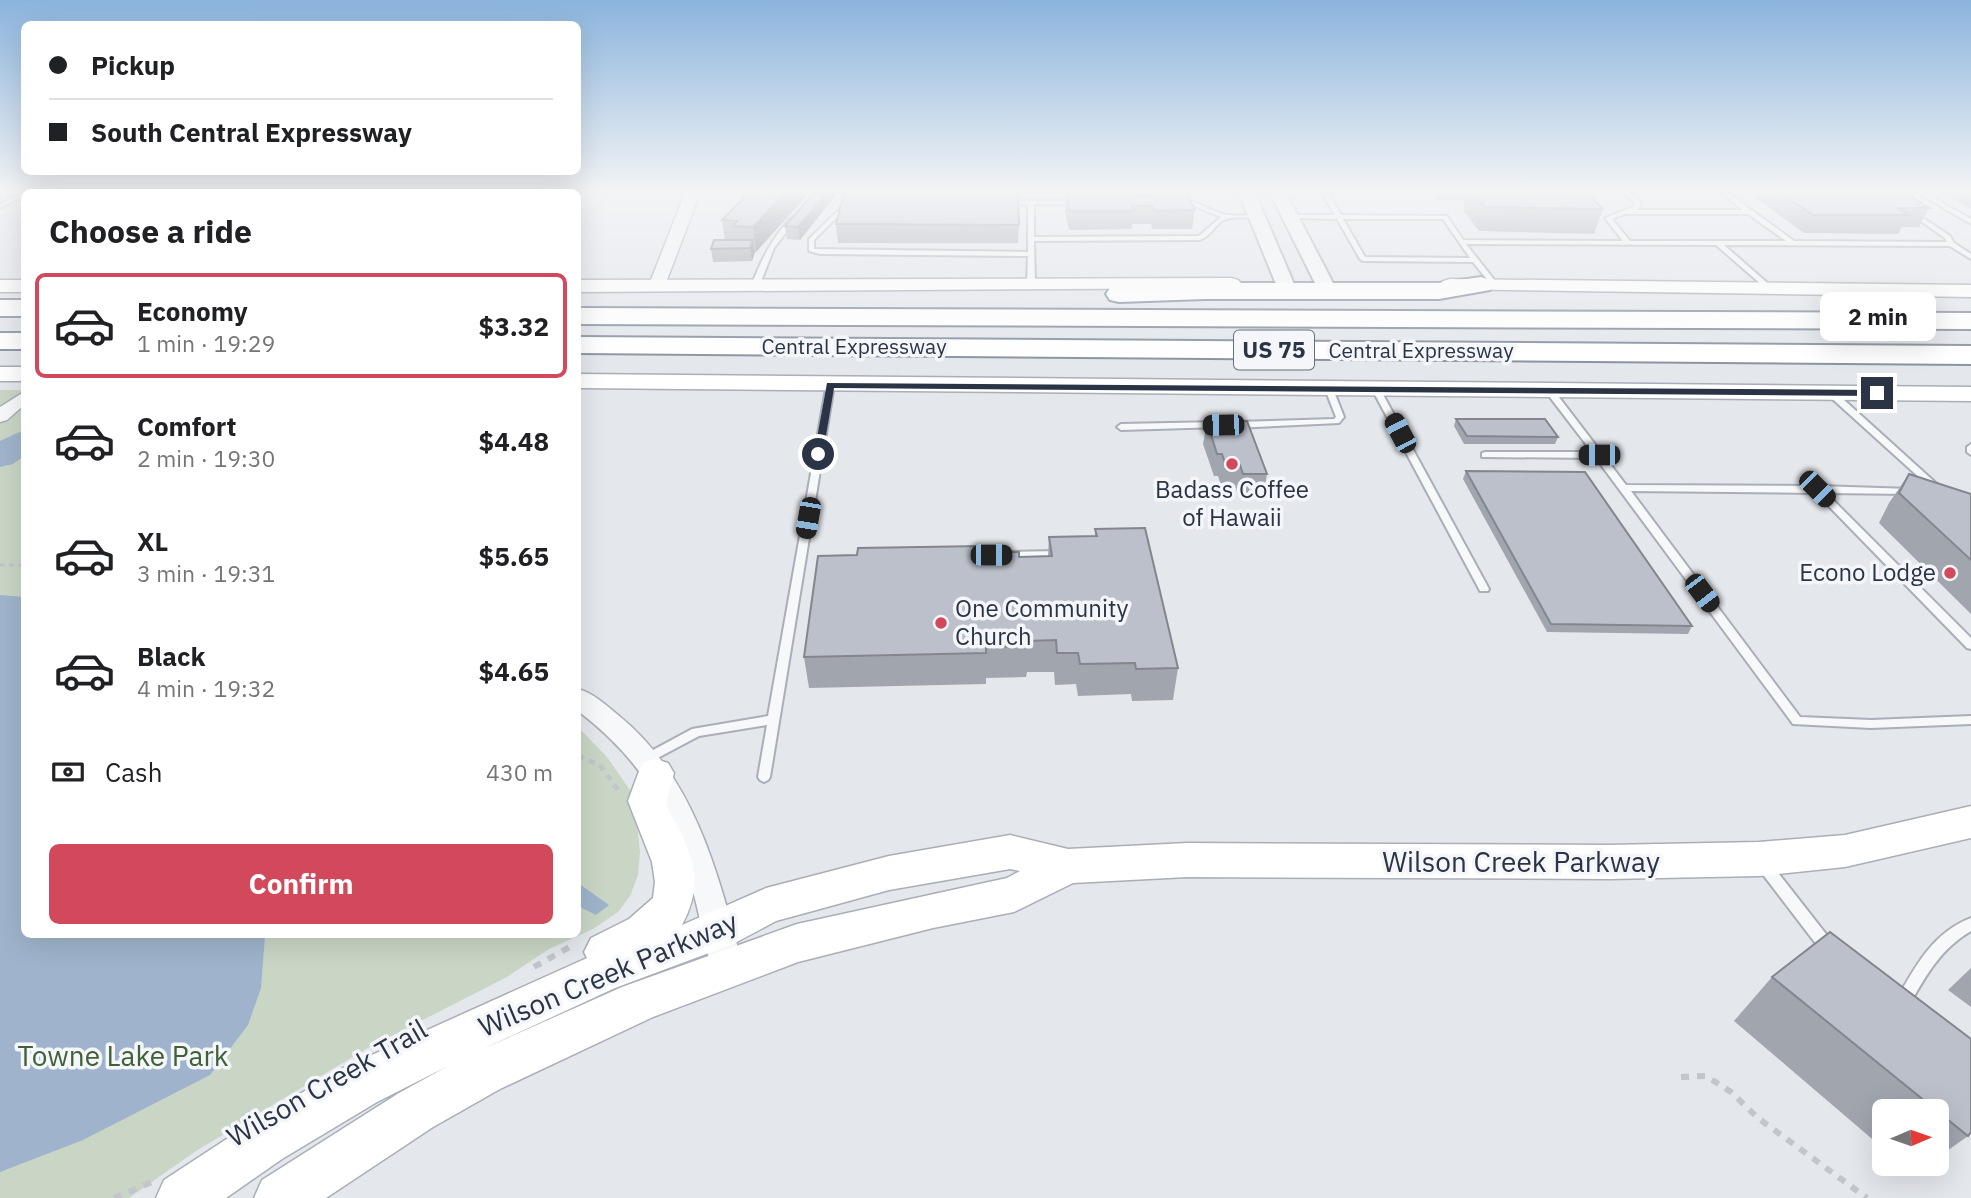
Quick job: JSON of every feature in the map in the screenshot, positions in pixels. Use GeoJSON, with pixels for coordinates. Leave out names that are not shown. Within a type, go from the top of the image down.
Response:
{"type":"FeatureCollection","features":[{"type":"Feature","properties":{"kind":"highway"},"geometry":{"type":"LineString","coordinates":[[581,298],[709,295],[1027,297],[1205,291],[1439,291],[1488,286]]}},
{"type":"Feature","properties":{"kind":"highway"},"geometry":{"type":"LineString","coordinates":[[0,308],[21,308]]}},
{"type":"Feature","properties":{"kind":"highway","name":"Central Expressway"},"geometry":{"type":"LineString","coordinates":[[581,316],[1971,321]]}},
{"type":"Feature","properties":{"kind":"highway"},"geometry":{"type":"LineString","coordinates":[[0,341],[21,341]]}},
{"type":"Feature","properties":{"kind":"highway","name":"Central Expressway"},"geometry":{"type":"LineString","coordinates":[[581,345],[1971,355]]}},
{"type":"Feature","properties":{"kind":"main road"},"geometry":{"type":"LineString","coordinates":[[581,286],[1031,283],[1971,291]]}},
{"type":"Feature","properties":{"kind":"main road"},"geometry":{"type":"LineString","coordinates":[[0,286],[21,286]]}},
{"type":"Feature","properties":{"kind":"main road"},"geometry":{"type":"LineString","coordinates":[[0,374],[21,374]]}},
{"type":"Feature","properties":{"kind":"main road"},"geometry":{"type":"LineString","coordinates":[[581,382],[1971,394]]}},
{"type":"Feature","properties":{"kind":"main road"},"geometry":{"type":"LineString","coordinates":[[265,1142],[354,1078],[500,1002],[640,936],[663,920],[674,899],[674,870],[664,839],[646,804],[643,779]]}},
{"type":"Feature","properties":{"kind":"main road","name":"Wilson Creek Parkway"},"geometry":{"type":"LineString","coordinates":[[171,1189],[265,1142],[360,1084],[601,973],[722,949],[797,943],[1014,894],[1068,866],[1187,860],[1609,862],[1759,859],[1845,851],[1971,822]]}},
{"type":"Feature","properties":{"kind":"main road","name":"Wilson Creek Parkway"},"geometry":{"type":"LineString","coordinates":[[280,1198],[416,1110],[483,1073],[600,1018],[722,949]]}},
{"type":"Feature","properties":{"kind":"street"},"geometry":{"type":"LineString","coordinates":[[657,285],[671,249]]}},
{"type":"Feature","properties":{"kind":"street"},"geometry":{"type":"LineString","coordinates":[[1271,249],[1285,284]]}},
{"type":"Feature","properties":{"kind":"street"},"geometry":{"type":"LineString","coordinates":[[1307,249],[1325,285]]}},
{"type":"Feature","properties":{"kind":"street"},"geometry":{"type":"LineString","coordinates":[[0,416],[21,399]]}},
{"type":"Feature","properties":{"kind":"street"},"geometry":{"type":"LineString","coordinates":[[581,700],[619,732],[643,779],[677,813],[689,840],[722,949]]}},
{"type":"Feature","properties":{"kind":"lane"},"geometry":{"type":"LineString","coordinates":[[756,284],[769,249]]}},
{"type":"Feature","properties":{"kind":"lane"},"geometry":{"type":"LineString","coordinates":[[811,249],[820,252],[1031,254]]}},
{"type":"Feature","properties":{"kind":"lane"},"geometry":{"type":"LineString","coordinates":[[1031,249],[1031,283]]}},
{"type":"Feature","properties":{"kind":"lane"},"geometry":{"type":"LineString","coordinates":[[1357,249],[1363,259],[1475,260]]}},
{"type":"Feature","properties":{"kind":"lane"},"geometry":{"type":"LineString","coordinates":[[1466,249],[1488,286]]}},
{"type":"Feature","properties":{"kind":"lane"},"geometry":{"type":"LineString","coordinates":[[1725,249],[1770,289]]}},
{"type":"Feature","properties":{"kind":"lane"},"geometry":{"type":"LineString","coordinates":[[764,777],[807,558],[830,385]]}},
{"type":"Feature","properties":{"kind":"lane"},"geometry":{"type":"LineString","coordinates":[[1121,427],[1336,421],[1340,417],[1329,389]]}},
{"type":"Feature","properties":{"kind":"lane"},"geometry":{"type":"LineString","coordinates":[[1377,389],[1484,589]]}},
{"type":"Feature","properties":{"kind":"lane"},"geometry":{"type":"LineString","coordinates":[[1549,390],[1797,721],[1871,724],[1971,720]]}},
{"type":"Feature","properties":{"kind":"lane"},"geometry":{"type":"LineString","coordinates":[[1624,488],[1940,492],[1830,392]]}},
{"type":"Feature","properties":{"kind":"lane"},"geometry":{"type":"LineString","coordinates":[[1485,455],[1599,455]]}},
{"type":"Feature","properties":{"kind":"lane"},"geometry":{"type":"LineString","coordinates":[[1817,489],[1971,645]]}},
{"type":"Feature","properties":{"kind":"lane"},"geometry":{"type":"LineString","coordinates":[[995,555],[1076,554]]}},
{"type":"Feature","properties":{"kind":"lane"},"geometry":{"type":"LineString","coordinates":[[643,779],[696,732],[774,719]]}},
{"type":"Feature","properties":{"kind":"lane"},"geometry":{"type":"LineString","coordinates":[[1759,859],[1839,962]]}},
{"type":"Feature","properties":{"kind":"lane"},"geometry":{"type":"LineString","coordinates":[[1898,1011],[1933,949],[1971,924]]}},
{"type":"Feature","properties":{"kind":"path"},"geometry":{"type":"LineString","coordinates":[[0,565],[21,565]]}},
{"type":"Feature","properties":{"kind":"path"},"geometry":{"type":"LineString","coordinates":[[581,757],[643,779]]}},
{"type":"Feature","properties":{"kind":"path"},"geometry":{"type":"LineString","coordinates":[[527,972],[582,941]]}},
{"type":"Feature","properties":{"kind":"path"},"geometry":{"type":"LineString","coordinates":[[1681,1077],[1706,1076],[1731,1092],[1758,1118],[1867,1198]]}},
{"type":"Feature","properties":{"kind":"path"},"geometry":{"type":"LineString","coordinates":[[114,1198],[171,1189]]}},
{"type":"Feature","properties":{"kind":"green space","name":"Towne Lake Park"},"geometry":{"type":"Polygon","coordinates":[[[0,390],[21,390],[21,938],[573,938],[549,949],[507,977],[366,1049],[196,1151],[129,1198],[0,1198],[0,390]]]}},
{"type":"Feature","properties":{"kind":"green space","name":"Towne Lake Park"},"geometry":{"type":"Polygon","coordinates":[[[581,730],[607,757],[634,796],[640,852],[638,875],[630,896],[618,912],[581,934],[581,730]]]}},
{"type":"Feature","properties":{"kind":"water"},"geometry":{"type":"Polygon","coordinates":[[[0,595],[21,597],[21,938],[265,938],[261,988],[248,1025],[210,1075],[83,1140],[0,1172],[0,595]]]}},
{"type":"Feature","properties":{"kind":"water"},"geometry":{"type":"Polygon","coordinates":[[[581,885],[609,905],[596,915],[581,908],[581,885]]]}},
{"type":"Feature","properties":{"kind":"building"},"geometry":{"type":"Polygon","coordinates":[[[1456,419],[1545,419],[1558,437],[1467,436],[1456,419]]]}},
{"type":"Feature","properties":{"kind":"building"},"geometry":{"type":"Polygon","coordinates":[[[1247,421],[1267,474],[1243,474],[1240,465],[1226,466],[1222,454],[1217,454],[1207,422],[1247,421]]]}},
{"type":"Feature","properties":{"kind":"building"},"geometry":{"type":"Polygon","coordinates":[[[1466,471],[1585,472],[1692,626],[1551,624],[1466,471]]]}},
{"type":"Feature","properties":{"kind":"building"},"geometry":{"type":"Polygon","coordinates":[[[1909,474],[1971,494],[1971,560],[1899,493],[1909,474]]]}},
{"type":"Feature","properties":{"kind":"building"},"geometry":{"type":"Polygon","coordinates":[[[1145,528],[1178,668],[1136,669],[1135,663],[1080,664],[1078,653],[1057,653],[1056,640],[1027,641],[1027,646],[986,647],[986,653],[804,657],[818,556],[857,555],[858,548],[982,546],[982,553],[1019,552],[1019,557],[1052,556],[1049,537],[1097,536],[1095,529],[1145,528]]]}},
{"type":"Feature","properties":{"kind":"building"},"geometry":{"type":"Polygon","coordinates":[[[1830,932],[1971,1039],[1971,1132],[1968,1136],[1950,1121],[1950,1099],[1922,1099],[1772,977],[1830,932]]]}},
{"type":"Feature","properties":{"kind":"waterway"},"geometry":{"type":"LineString","coordinates":[[0,456],[21,443]]}},
{"type":"Feature","properties":{"kind":"place","name":"Badass Coffee of Hawaii"},"geometry":{"type":"Point","coordinates":[1232,464]}},
{"type":"Feature","properties":{"kind":"place","name":"Econo Lodge"},"geometry":{"type":"Point","coordinates":[1950,573]}},
{"type":"Feature","properties":{"kind":"place","name":"One Community Church"},"geometry":{"type":"Point","coordinates":[941,623]}},
{"type":"Feature","properties":{"kind":"route"},"geometry":{"type":"LineString","coordinates":[[818,454],[830,385],[1877,393]]}}]}
